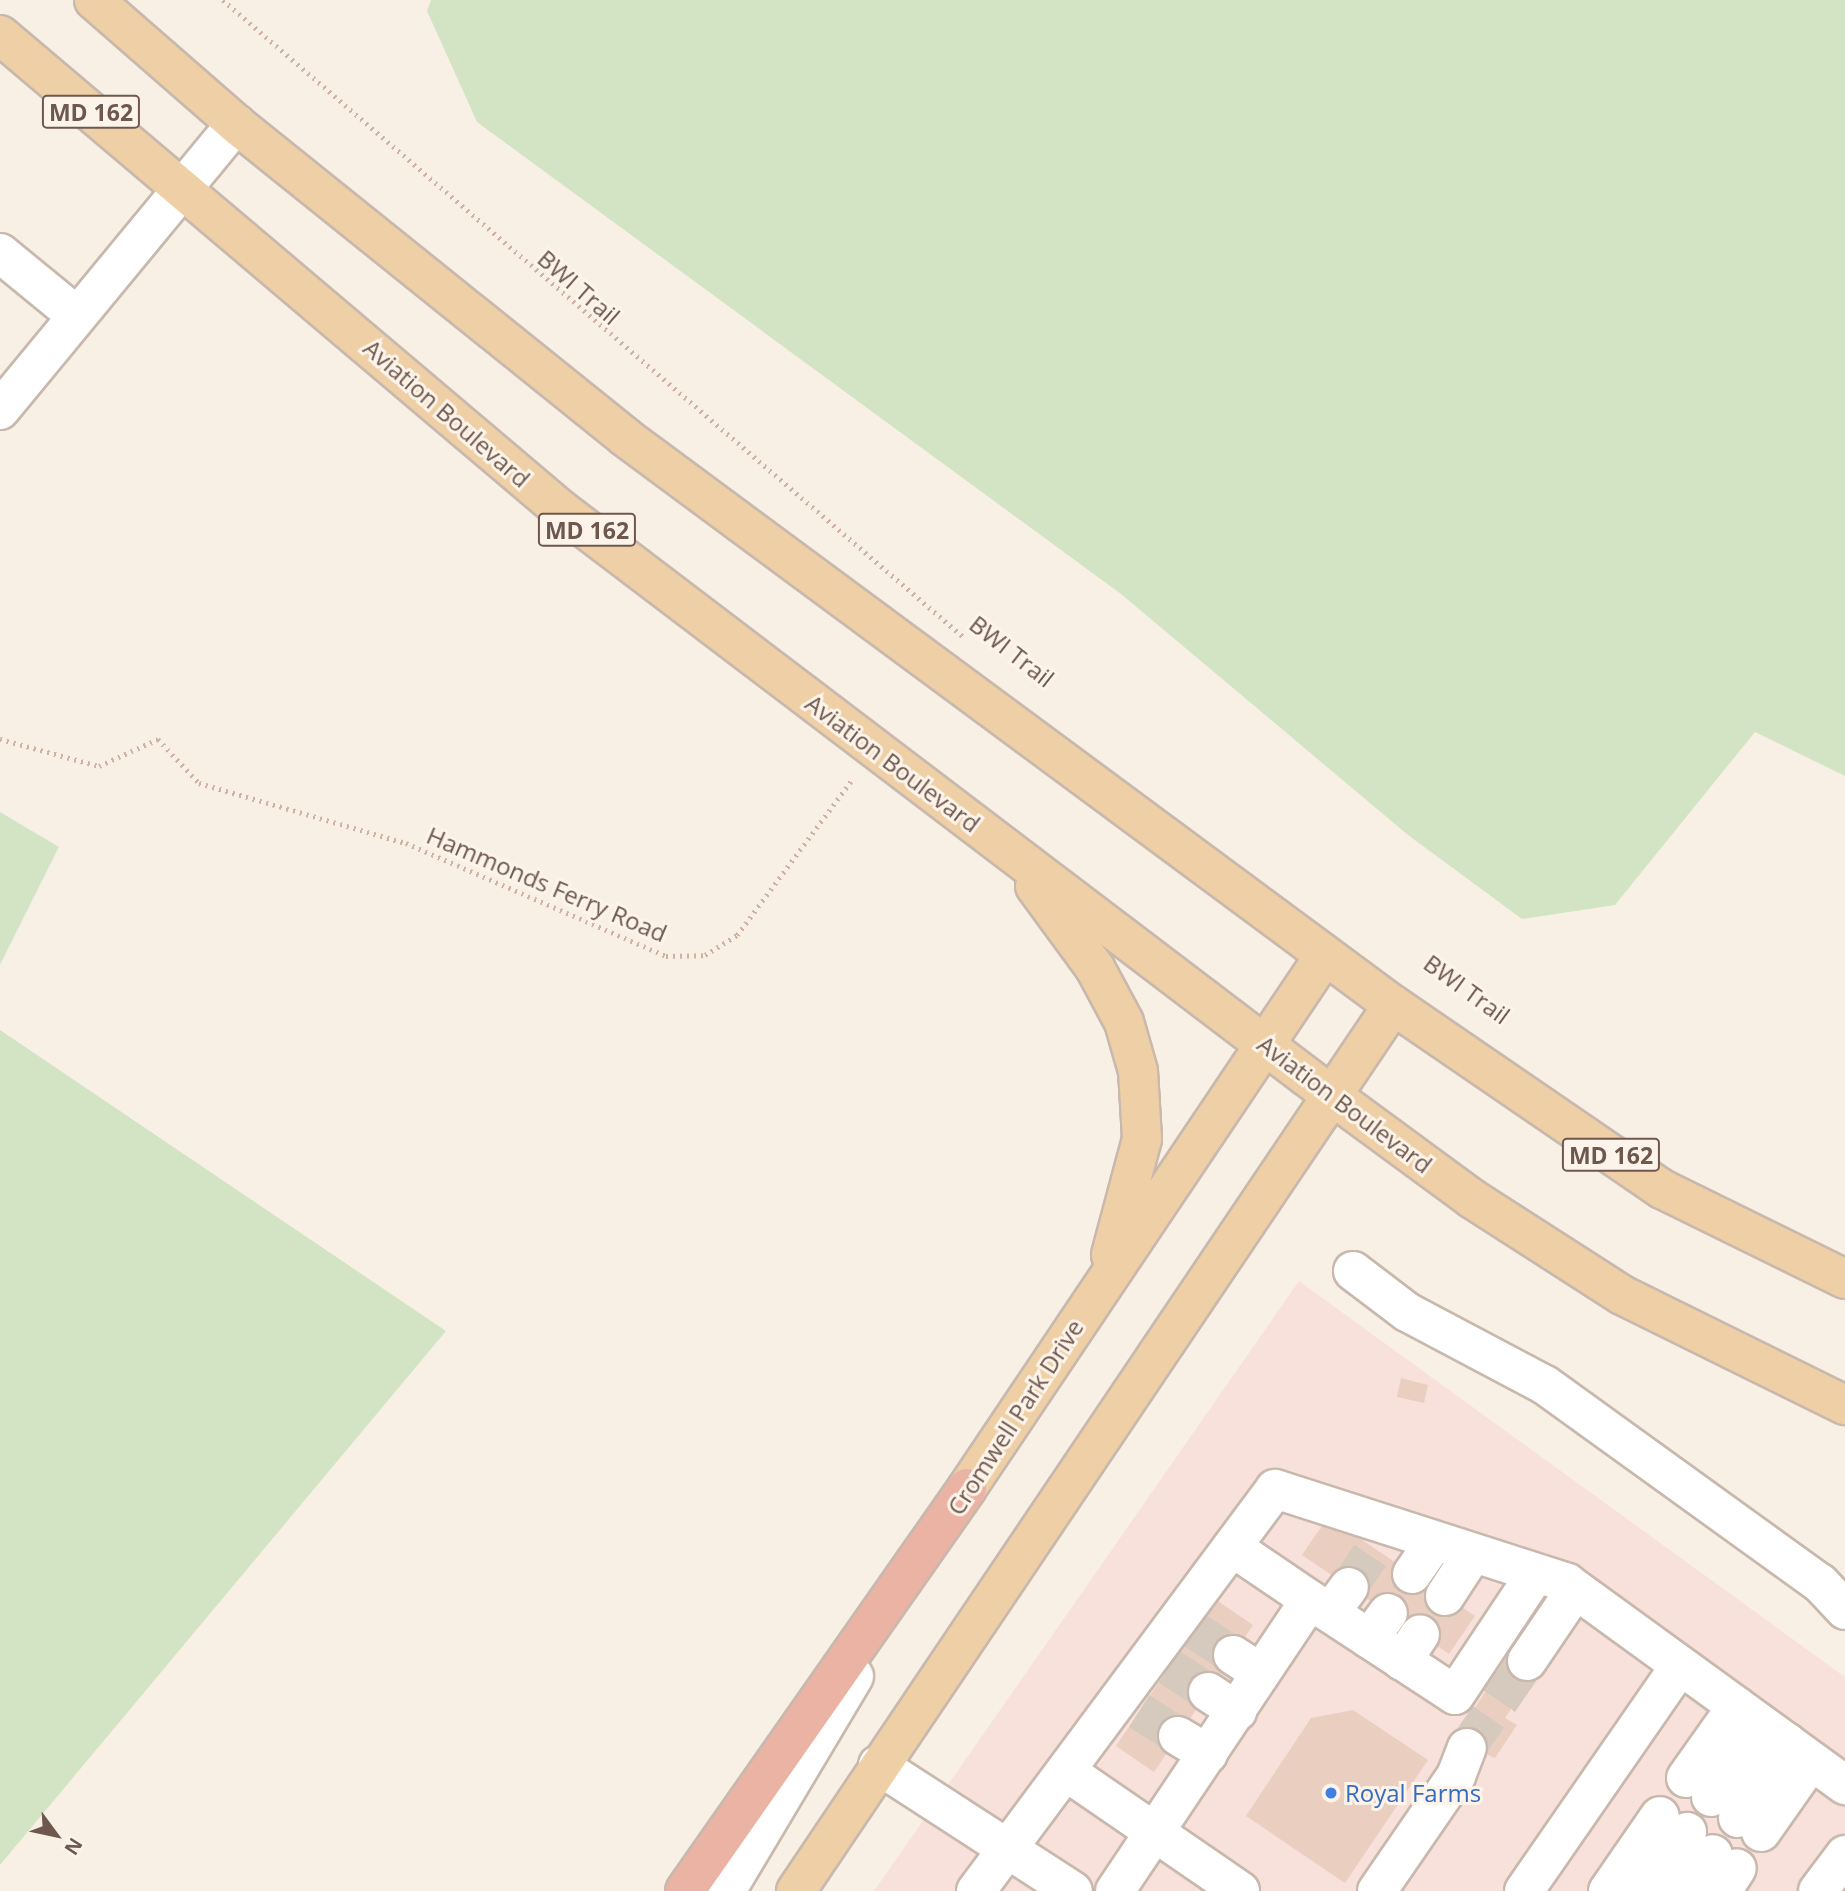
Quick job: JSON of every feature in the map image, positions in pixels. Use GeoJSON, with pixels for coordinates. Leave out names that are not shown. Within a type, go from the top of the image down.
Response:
{"type":"FeatureCollection","features":[{"type":"Feature","properties":{"kind":"highway"},"geometry":{"type":"LineString","coordinates":[[685,1891],[967,1488]]}},
{"type":"Feature","properties":{"kind":"main road","name":"MD 162"},"geometry":{"type":"LineString","coordinates":[[94,0],[236,124],[625,437],[1393,1005],[1662,1189],[1845,1279]]}},
{"type":"Feature","properties":{"kind":"main road","name":"Aviation Boulevard"},"geometry":{"type":"LineString","coordinates":[[0,35],[561,510],[1331,1095],[1546,1248],[1716,1346],[1845,1405]]}},
{"type":"Feature","properties":{"kind":"main road"},"geometry":{"type":"LineString","coordinates":[[1008,851],[1095,968],[1124,1022],[1138,1071],[1142,1139],[1103,1284]]}},
{"type":"Feature","properties":{"kind":"main road","name":"Cromwell Park Drive"},"geometry":{"type":"LineString","coordinates":[[967,1488],[1325,955]]}},
{"type":"Feature","properties":{"kind":"main road"},"geometry":{"type":"LineString","coordinates":[[796,1891],[878,1765],[1393,1005]]}},
{"type":"Feature","properties":{"kind":"main road"},"geometry":{"type":"LineString","coordinates":[[1716,1346],[1845,1426]]}},
{"type":"Feature","properties":{"kind":"street"},"geometry":{"type":"LineString","coordinates":[[0,410],[236,124]]}},
{"type":"Feature","properties":{"kind":"street"},"geometry":{"type":"LineString","coordinates":[[0,253],[77,316]]}},
{"type":"Feature","properties":{"kind":"street"},"geometry":{"type":"LineString","coordinates":[[1353,1271],[1407,1312],[1545,1385],[1819,1583],[1845,1610]]}},
{"type":"Feature","properties":{"kind":"street","name":"Cromwell Park Drive"},"geometry":{"type":"LineString","coordinates":[[726,1891],[967,1488]]}},
{"type":"Feature","properties":{"kind":"street"},"geometry":{"type":"LineString","coordinates":[[976,1891],[1006,1847],[1067,1772],[1130,1705],[1186,1625],[1232,1547],[1275,1489],[1383,1538],[1435,1541],[1535,1573],[1576,1590],[1845,1785]]}},
{"type":"Feature","properties":{"kind":"street"},"geometry":{"type":"LineString","coordinates":[[1412,1574],[1435,1541]]}},
{"type":"Feature","properties":{"kind":"street"},"geometry":{"type":"LineString","coordinates":[[1232,1547],[1378,1626],[1411,1648],[1455,1695],[1535,1573]]}},
{"type":"Feature","properties":{"kind":"street"},"geometry":{"type":"LineString","coordinates":[[1444,1596],[1474,1553]]}},
{"type":"Feature","properties":{"kind":"street"},"geometry":{"type":"LineString","coordinates":[[1527,1661],[1576,1590]]}},
{"type":"Feature","properties":{"kind":"street"},"geometry":{"type":"LineString","coordinates":[[1115,1891],[1156,1833],[1193,1745],[1247,1664],[1330,1600]]}},
{"type":"Feature","properties":{"kind":"street"},"geometry":{"type":"LineString","coordinates":[[1524,1891],[1680,1665]]}},
{"type":"Feature","properties":{"kind":"street"},"geometry":{"type":"LineString","coordinates":[[1774,1734],[1724,1806],[1774,1734]]}},
{"type":"Feature","properties":{"kind":"street"},"geometry":{"type":"LineString","coordinates":[[1377,1891],[1457,1776],[1467,1748]]}},
{"type":"Feature","properties":{"kind":"street"},"geometry":{"type":"LineString","coordinates":[[878,1765],[1073,1891]]}},
{"type":"Feature","properties":{"kind":"street"},"geometry":{"type":"LineString","coordinates":[[1067,1772],[1240,1891]]}},
{"type":"Feature","properties":{"kind":"street"},"geometry":{"type":"LineString","coordinates":[[1608,1891],[1704,1852]]}},
{"type":"Feature","properties":{"kind":"street"},"geometry":{"type":"LineString","coordinates":[[1646,1891],[1704,1852]]}},
{"type":"Feature","properties":{"kind":"street"},"geometry":{"type":"LineString","coordinates":[[1687,1891],[1704,1852]]}},
{"type":"Feature","properties":{"kind":"street"},"geometry":{"type":"LineString","coordinates":[[1818,1891],[1845,1854]]}},
{"type":"Feature","properties":{"kind":"path","name":"BWI Trail"},"geometry":{"type":"LineString","coordinates":[[223,0],[975,646]]}},
{"type":"Feature","properties":{"kind":"path","name":"Hammonds Ferry Road"},"geometry":{"type":"LineString","coordinates":[[0,739],[99,766],[158,739],[198,783],[407,843],[624,942],[666,956],[705,955],[737,934],[875,749]]}},
{"type":"Feature","properties":{"kind":"shaded area"},"geometry":{"type":"Polygon","coordinates":[[[1299,1281],[1845,1677],[1845,1891],[874,1891],[1299,1281]]]}},
{"type":"Feature","properties":{"kind":"green space"},"geometry":{"type":"Polygon","coordinates":[[[431,0],[1845,0],[1845,776],[1755,732],[1615,905],[1522,919],[1408,835],[1121,594],[477,122],[427,11],[431,0]]]}},
{"type":"Feature","properties":{"kind":"green space"},"geometry":{"type":"Polygon","coordinates":[[[0,812],[59,847],[0,965],[0,812]]]}},
{"type":"Feature","properties":{"kind":"green space"},"geometry":{"type":"Polygon","coordinates":[[[0,1030],[446,1331],[0,1865],[0,1030]]]}},
{"type":"Feature","properties":{"kind":"building"},"geometry":{"type":"Polygon","coordinates":[[[1401,1378],[1428,1385],[1424,1403],[1397,1397],[1401,1378]]]}},
{"type":"Feature","properties":{"kind":"building"},"geometry":{"type":"Polygon","coordinates":[[[1328,1517],[1475,1616],[1449,1654],[1302,1555],[1328,1517]]]}},
{"type":"Feature","properties":{"kind":"building"},"geometry":{"type":"Polygon","coordinates":[[[1215,1599],[1253,1625],[1154,1772],[1116,1746],[1215,1599]]]}},
{"type":"Feature","properties":{"kind":"building"},"geometry":{"type":"Polygon","coordinates":[[[1512,1652],[1538,1669],[1505,1718],[1517,1725],[1495,1758],[1454,1739],[1512,1652]]]}},
{"type":"Feature","properties":{"kind":"building","name":"Royal Farms"},"geometry":{"type":"Polygon","coordinates":[[[1353,1710],[1428,1760],[1345,1883],[1246,1816],[1311,1718],[1353,1710]]]}},
{"type":"Feature","properties":{"kind":"tunnel"},"geometry":{"type":"LineString","coordinates":[[1349,1587],[1375,1548]]}},
{"type":"Feature","properties":{"kind":"tunnel"},"geometry":{"type":"LineString","coordinates":[[1194,1630],[1233,1655]]}},
{"type":"Feature","properties":{"kind":"tunnel"},"geometry":{"type":"LineString","coordinates":[[1467,1748],[1527,1661]]}},
{"type":"Feature","properties":{"kind":"tunnel"},"geometry":{"type":"LineString","coordinates":[[1169,1667],[1208,1692]]}},
{"type":"Feature","properties":{"kind":"tunnel"},"geometry":{"type":"LineString","coordinates":[[1139,1711],[1178,1736]]}},
{"type":"Feature","properties":{"kind":"place","name":"Royal Farms"},"geometry":{"type":"Point","coordinates":[1331,1793]}}]}
